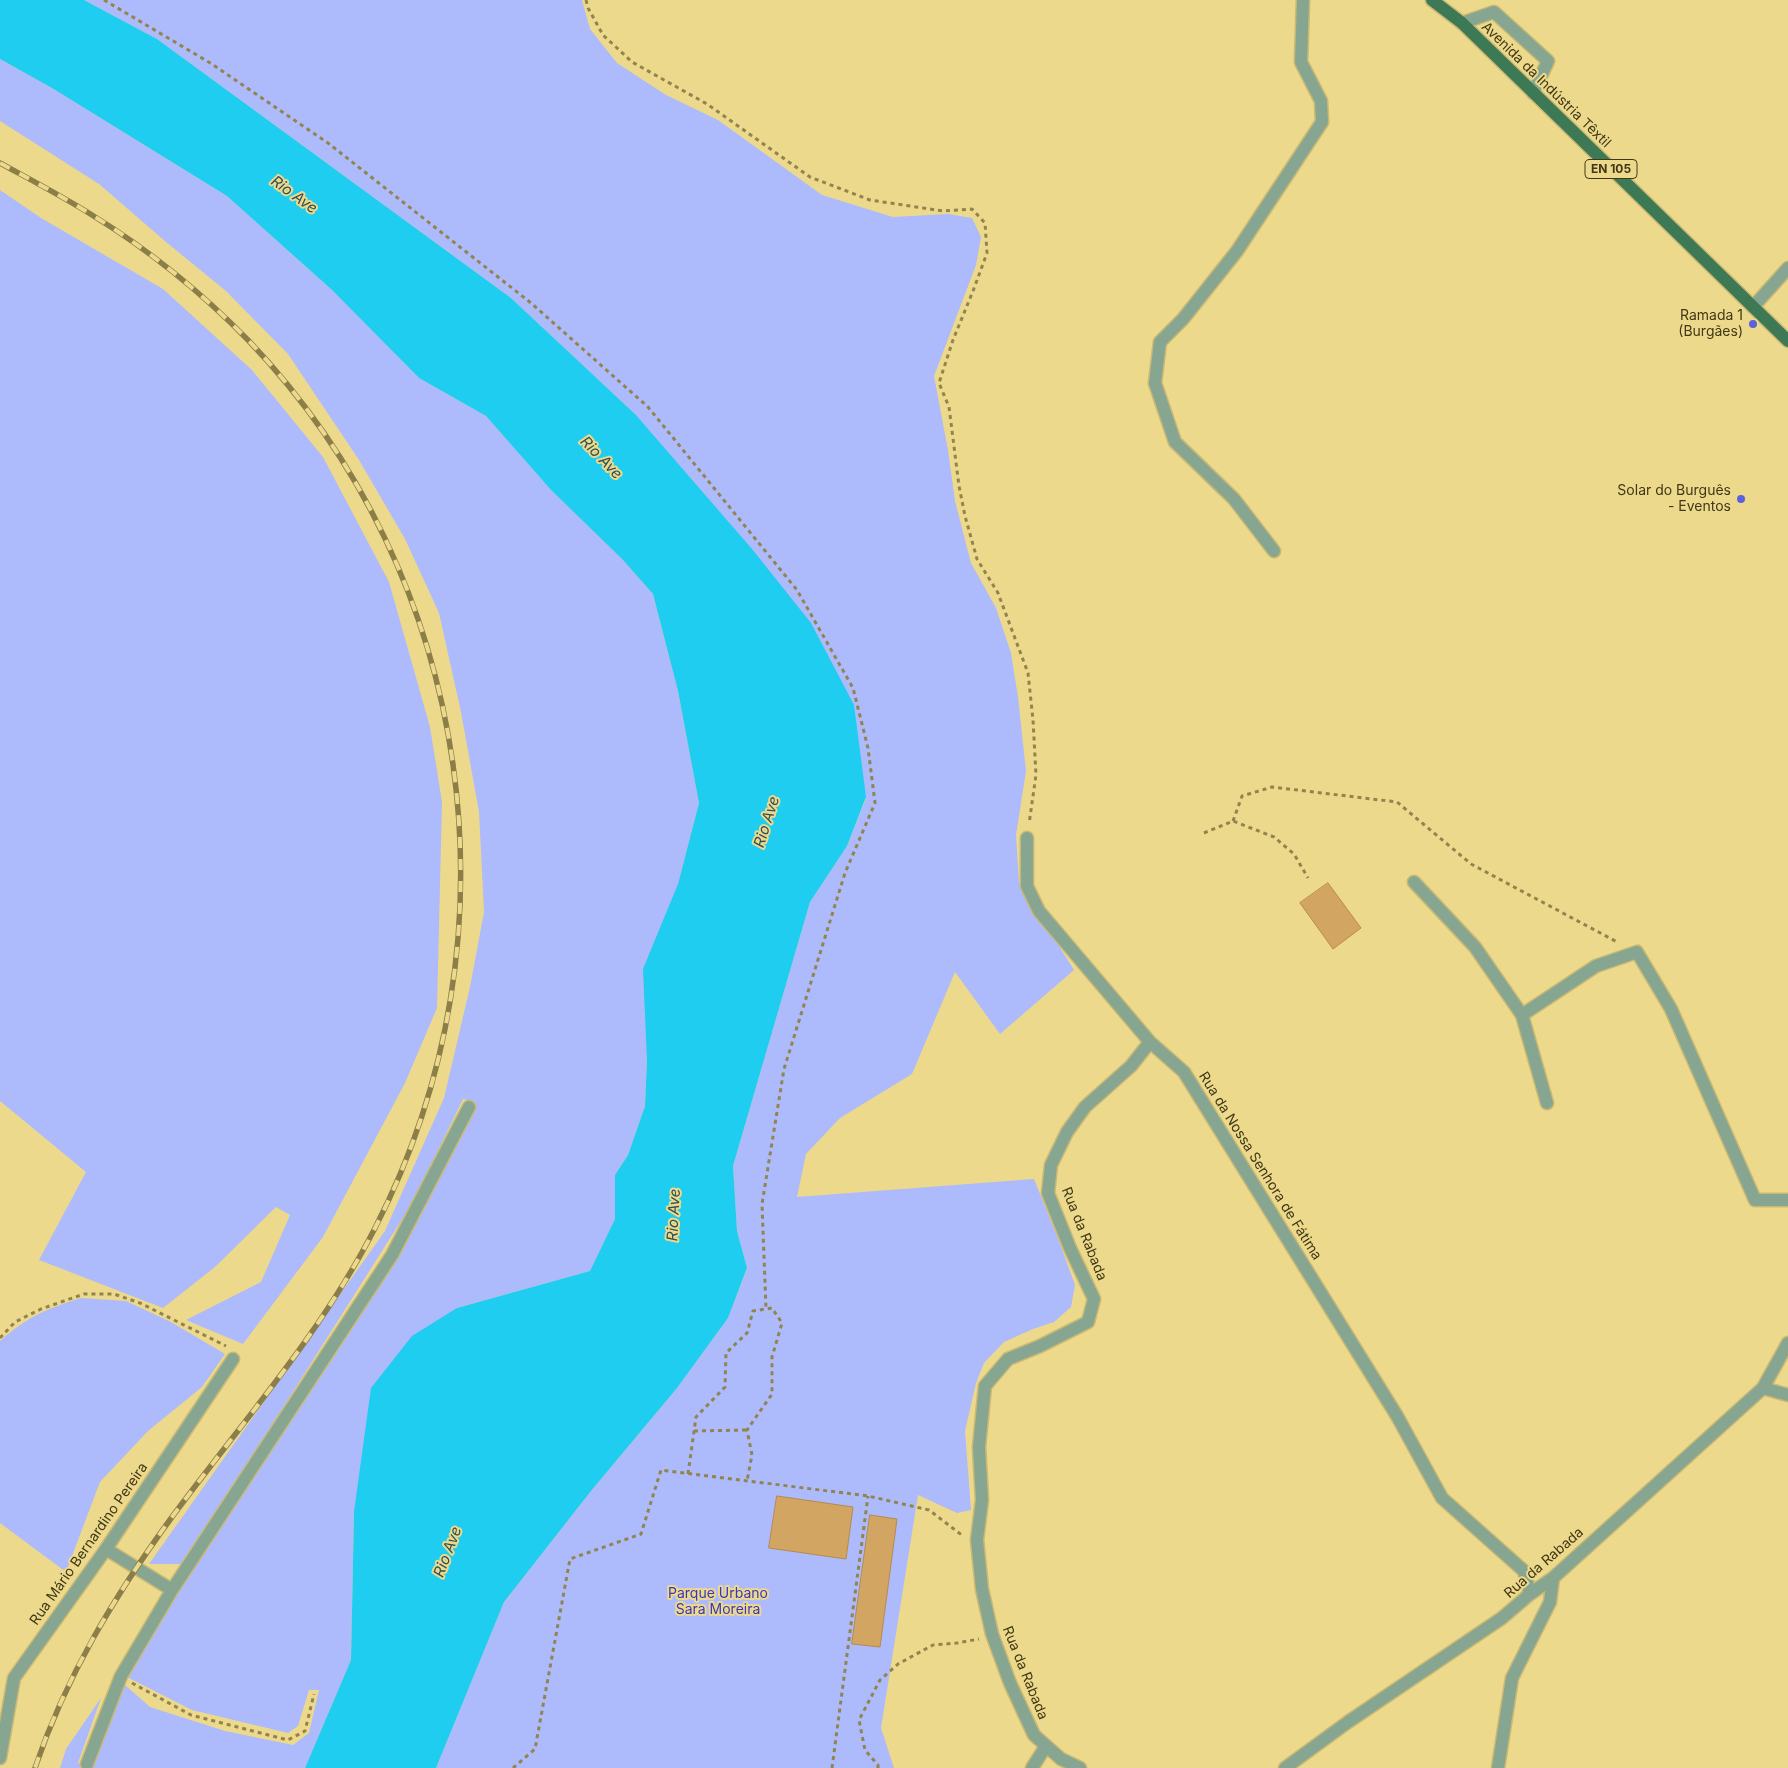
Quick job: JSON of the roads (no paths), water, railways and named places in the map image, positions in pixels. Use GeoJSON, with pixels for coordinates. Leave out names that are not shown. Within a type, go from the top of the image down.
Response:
{"type":"FeatureCollection","features":[{"type":"Feature","properties":{"kind":"main road","name":"Avenida da Indústria Têxtil"},"geometry":{"type":"LineString","coordinates":[[1432,0],[1462,23],[1788,340]]}},
{"type":"Feature","properties":{"kind":"street"},"geometry":{"type":"LineString","coordinates":[[1274,551],[1234,500],[1174,442],[1155,383],[1160,342],[1183,320],[1237,251],[1322,122],[1321,101],[1301,62],[1304,0]]}},
{"type":"Feature","properties":{"kind":"street"},"geometry":{"type":"LineString","coordinates":[[1462,23],[1494,12],[1548,61],[1533,93]]}},
{"type":"Feature","properties":{"kind":"street"},"geometry":{"type":"LineString","coordinates":[[1753,307],[1788,268]]}},
{"type":"Feature","properties":{"kind":"street","name":"Rua da Nossa Senhora de Fátima"},"geometry":{"type":"LineString","coordinates":[[1027,838],[1027,886],[1039,911],[1150,1042],[1184,1072],[1397,1416],[1442,1498],[1524,1571],[1530,1594]]}},
{"type":"Feature","properties":{"kind":"street"},"geometry":{"type":"LineString","coordinates":[[1414,882],[1476,947],[1522,1015],[1547,1103]]}},
{"type":"Feature","properties":{"kind":"street"},"geometry":{"type":"LineString","coordinates":[[1522,1015],[1596,966],[1637,952],[1671,1009],[1755,1200],[1788,1200]]}},
{"type":"Feature","properties":{"kind":"street","name":"Rua da Rabada"},"geometry":{"type":"LineString","coordinates":[[1080,1768],[1061,1759],[1034,1735],[1010,1683],[992,1634],[982,1589],[977,1540],[982,1500],[978,1447],[985,1386],[1008,1359],[1040,1346],[1088,1322],[1094,1299],[1070,1248],[1048,1194],[1050,1166],[1067,1132],[1085,1107],[1131,1066],[1150,1042]]}},
{"type":"Feature","properties":{"kind":"street"},"geometry":{"type":"LineString","coordinates":[[87,1764],[121,1676],[172,1590],[392,1255],[469,1107]]}},
{"type":"Feature","properties":{"kind":"street","name":"Rua da Rabada"},"geometry":{"type":"LineString","coordinates":[[1285,1768],[1348,1722],[1502,1618],[1530,1594],[1553,1578],[1762,1388],[1788,1343]]}},
{"type":"Feature","properties":{"kind":"street","name":"Rua Mário Bernardino Pereira"},"geometry":{"type":"LineString","coordinates":[[0,1758],[14,1678],[106,1549],[233,1359]]}},
{"type":"Feature","properties":{"kind":"street"},"geometry":{"type":"LineString","coordinates":[[1762,1388],[1788,1395]]}},
{"type":"Feature","properties":{"kind":"street"},"geometry":{"type":"LineString","coordinates":[[106,1549],[172,1590]]}},
{"type":"Feature","properties":{"kind":"street"},"geometry":{"type":"LineString","coordinates":[[1498,1768],[1512,1678],[1550,1602],[1553,1578]]}},
{"type":"Feature","properties":{"kind":"street"},"geometry":{"type":"LineString","coordinates":[[1032,1768],[1046,1746]]}},
{"type":"Feature","properties":{"kind":"water","name":"Rio Ave"},"geometry":{"type":"Polygon","coordinates":[[[0,0],[84,0],[157,39],[511,298],[635,414],[752,549],[811,623],[854,705],[866,797],[847,846],[810,902],[733,1166],[737,1231],[747,1268],[728,1318],[677,1388],[591,1491],[504,1602],[436,1768],[305,1768],[351,1660],[354,1512],[371,1388],[412,1336],[457,1308],[590,1271],[615,1219],[615,1175],[628,1155],[645,1106],[647,1060],[643,969],[678,884],[699,803],[678,691],[653,594],[623,560],[551,490],[486,416],[419,378],[332,290],[227,196],[52,88],[0,59],[0,0]]]}},
{"type":"Feature","properties":{"kind":"railway"},"geometry":{"type":"LineString","coordinates":[[0,163],[113,228],[174,273],[212,305],[248,340],[325,434],[385,538],[427,648],[453,764],[461,882],[450,1000],[422,1116],[375,1228],[354,1267],[330,1305],[280,1377],[172,1517],[112,1606],[61,1701],[35,1768]]}},
{"type":"Feature","properties":{"kind":"place","name":"Ramada 1 (Burgães)"},"geometry":{"type":"Point","coordinates":[1753,324]}},
{"type":"Feature","properties":{"kind":"place","name":"Solar do Burguês - Eventos"},"geometry":{"type":"Point","coordinates":[1741,499]}},
{"type":"Feature","properties":{"kind":"park label","name":"Parque Urbano Sara Moreira"},"geometry":{"type":"Point","coordinates":[718,1602]}}]}
